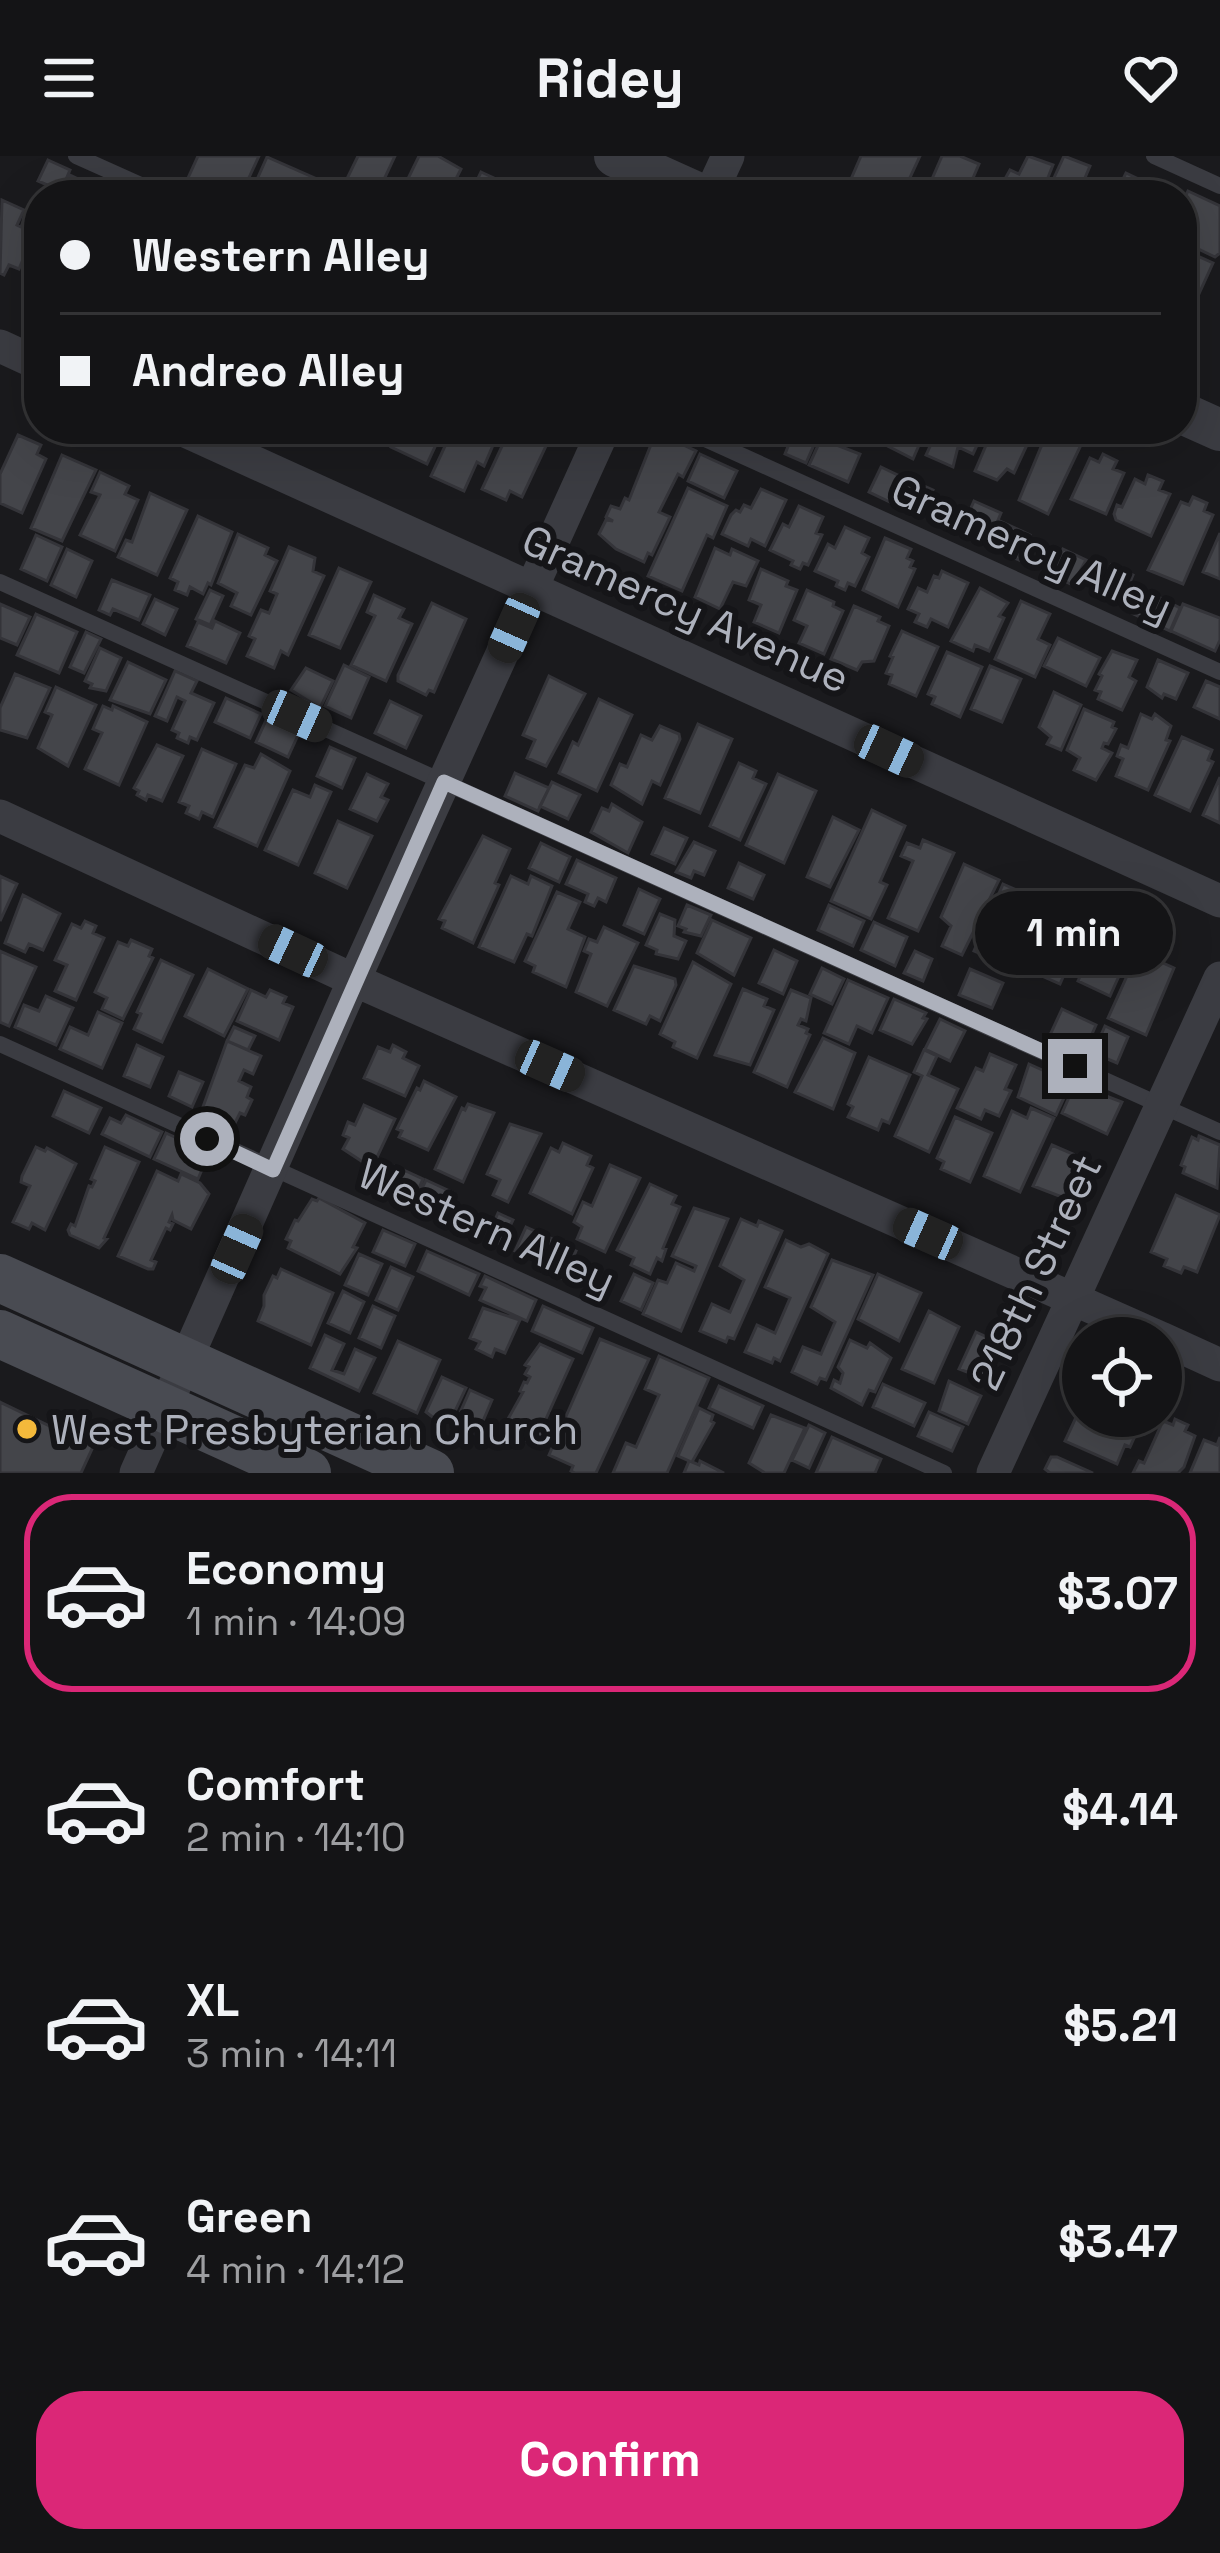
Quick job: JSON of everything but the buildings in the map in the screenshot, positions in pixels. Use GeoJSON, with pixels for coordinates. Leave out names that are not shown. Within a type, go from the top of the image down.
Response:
{"type":"FeatureCollection","features":[{"type":"Feature","properties":{"kind":"main road"},"geometry":{"type":"LineString","coordinates":[[0,1278],[430,1473]]}},
{"type":"Feature","properties":{"kind":"main road"},"geometry":{"type":"LineString","coordinates":[[0,1334],[307,1473]]}},
{"type":"Feature","properties":{"kind":"street"},"geometry":{"type":"LineString","coordinates":[[615,156],[671,180]]}},
{"type":"Feature","properties":{"kind":"street","name":"Gramercy Avenue"},"geometry":{"type":"LineString","coordinates":[[214,444],[1220,901]]}},
{"type":"Feature","properties":{"kind":"street"},"geometry":{"type":"LineString","coordinates":[[136,1473],[597,444]]}},
{"type":"Feature","properties":{"kind":"street"},"geometry":{"type":"LineString","coordinates":[[0,816],[354,980],[1115,1317]]}},
{"type":"Feature","properties":{"kind":"street","name":"218th Street"},"geometry":{"type":"LineString","coordinates":[[993,1473],[1220,978]]}},
{"type":"Feature","properties":{"kind":"street"},"geometry":{"type":"LineString","coordinates":[[1182,1348],[1220,1365]]}},
{"type":"Feature","properties":{"kind":"lane"},"geometry":{"type":"LineString","coordinates":[[76,156],[130,180]]}},
{"type":"Feature","properties":{"kind":"lane"},"geometry":{"type":"LineString","coordinates":[[1154,156],[1220,186]]}},
{"type":"Feature","properties":{"kind":"lane","name":"Gramercy Alley"},"geometry":{"type":"LineString","coordinates":[[716,444],[1220,673]]}},
{"type":"Feature","properties":{"kind":"lane"},"geometry":{"type":"LineString","coordinates":[[0,582],[1220,1132]]}},
{"type":"Feature","properties":{"kind":"lane","name":"Western Alley"},"geometry":{"type":"LineString","coordinates":[[0,1044],[944,1473]]}},
{"type":"Feature","properties":{"kind":"place","name":"West Presbyterian Church"},"geometry":{"type":"Point","coordinates":[27,1429]}},
{"type":"Feature","properties":{"kind":"route"},"geometry":{"type":"LineString","coordinates":[[207,1139],[273,1170],[444,782],[1075,1066]]}}]}
